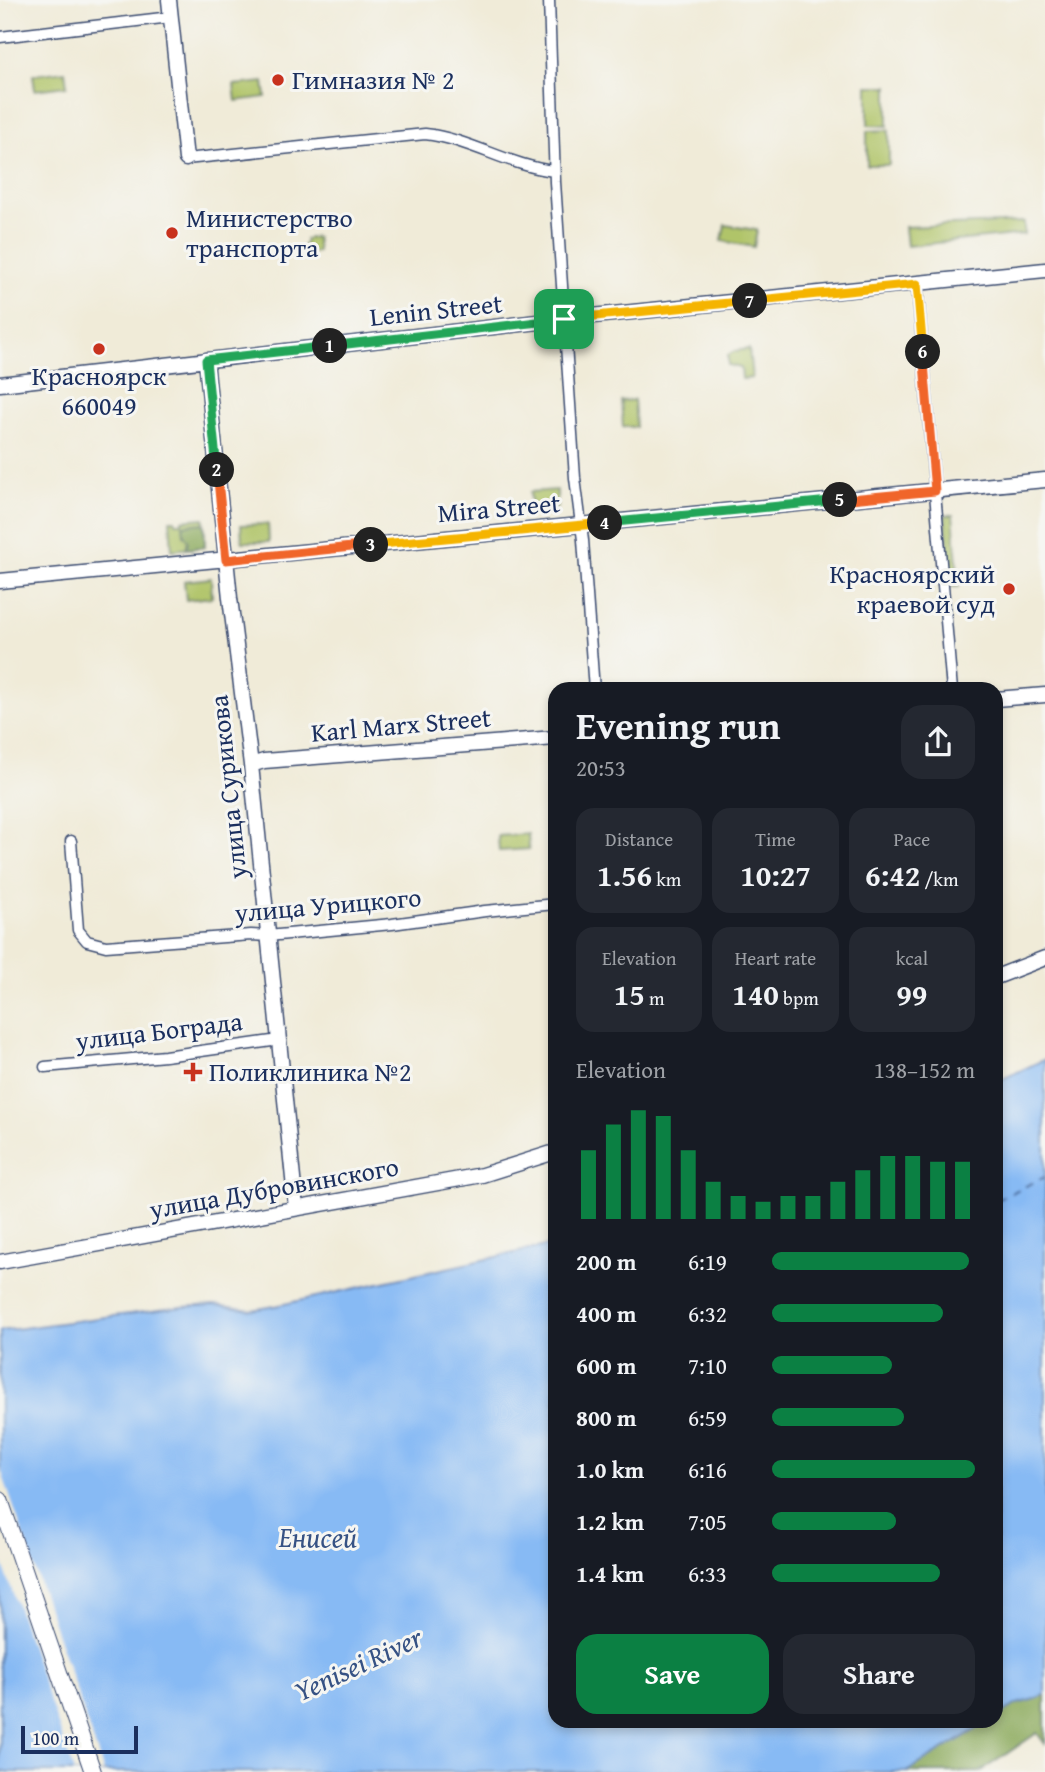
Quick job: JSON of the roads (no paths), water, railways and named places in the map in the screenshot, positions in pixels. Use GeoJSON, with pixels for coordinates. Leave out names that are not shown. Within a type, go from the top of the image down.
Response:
{"type":"FeatureCollection","features":[{"type":"Feature","properties":{"kind":"highway"},"geometry":{"type":"LineString","coordinates":[[0,1500],[93,1772]]}},
{"type":"Feature","properties":{"kind":"highway"},"geometry":{"type":"LineString","coordinates":[[0,1522],[85,1772]]}},
{"type":"Feature","properties":{"kind":"main road"},"geometry":{"type":"LineString","coordinates":[[169,0],[186,159]]}},
{"type":"Feature","properties":{"kind":"main road","name":"Lenin Street"},"geometry":{"type":"LineString","coordinates":[[0,384],[564,319],[1045,270]]}},
{"type":"Feature","properties":{"kind":"main road","name":"улица Сурикова"},"geometry":{"type":"LineString","coordinates":[[206,360],[296,1208]]}},
{"type":"Feature","properties":{"kind":"main road","name":"Mira Street"},"geometry":{"type":"LineString","coordinates":[[0,581],[1045,480]]}},
{"type":"Feature","properties":{"kind":"main road"},"geometry":{"type":"LineString","coordinates":[[1003,698],[1045,695]]}},
{"type":"Feature","properties":{"kind":"main road","name":"Karl Marx Street"},"geometry":{"type":"LineString","coordinates":[[251,765],[548,739]]}},
{"type":"Feature","properties":{"kind":"main road"},"geometry":{"type":"LineString","coordinates":[[1003,974],[1045,958]]}},
{"type":"Feature","properties":{"kind":"main road","name":"улица Дубровинского"},"geometry":{"type":"LineString","coordinates":[[0,1262],[482,1175],[548,1154]]}},
{"type":"Feature","properties":{"kind":"street"},"geometry":{"type":"LineString","coordinates":[[549,0],[554,171],[575,484],[593,682]]}},
{"type":"Feature","properties":{"kind":"street"},"geometry":{"type":"LineString","coordinates":[[0,37],[171,17]]}},
{"type":"Feature","properties":{"kind":"street"},"geometry":{"type":"LineString","coordinates":[[186,159],[425,134],[449,138],[537,169],[554,171]]}},
{"type":"Feature","properties":{"kind":"street"},"geometry":{"type":"LineString","coordinates":[[917,284],[951,682]]}},
{"type":"Feature","properties":{"kind":"street","name":"улица Урицкого"},"geometry":{"type":"LineString","coordinates":[[71,841],[78,930],[87,941],[106,946],[268,936],[548,905]]}},
{"type":"Feature","properties":{"kind":"street","name":"улица Бограда"},"geometry":{"type":"LineString","coordinates":[[46,1067],[165,1056],[279,1040]]}},
{"type":"Feature","properties":{"kind":"water"},"geometry":{"type":"Polygon","coordinates":[[[1045,1059],[1045,1694],[1017,1704],[1003,1713],[1003,1079],[1045,1059]]]}},
{"type":"Feature","properties":{"kind":"water","name":"Енисей"},"geometry":{"type":"Polygon","coordinates":[[[548,1246],[548,1728],[978,1728],[906,1772],[0,1772],[0,1331],[182,1307],[215,1305],[251,1310],[548,1246]]]}},
{"type":"Feature","properties":{"kind":"place","name":"Гимназия № 2"},"geometry":{"type":"Point","coordinates":[278,80]}},
{"type":"Feature","properties":{"kind":"place","name":"Министерство транспорта"},"geometry":{"type":"Point","coordinates":[172,233]}},
{"type":"Feature","properties":{"kind":"place","name":"Красноярск 660049"},"geometry":{"type":"Point","coordinates":[99,349]}},
{"type":"Feature","properties":{"kind":"place","name":"Красноярский краевой суд"},"geometry":{"type":"Point","coordinates":[1009,589]}},
{"type":"Feature","properties":{"kind":"place","name":"Поликлиника №2"},"geometry":{"type":"Point","coordinates":[193,1072]}},
{"type":"Feature","properties":{"kind":"water label","name":"Yenisei River"},"geometry":{"type":"Point","coordinates":[358,1664]}}]}
